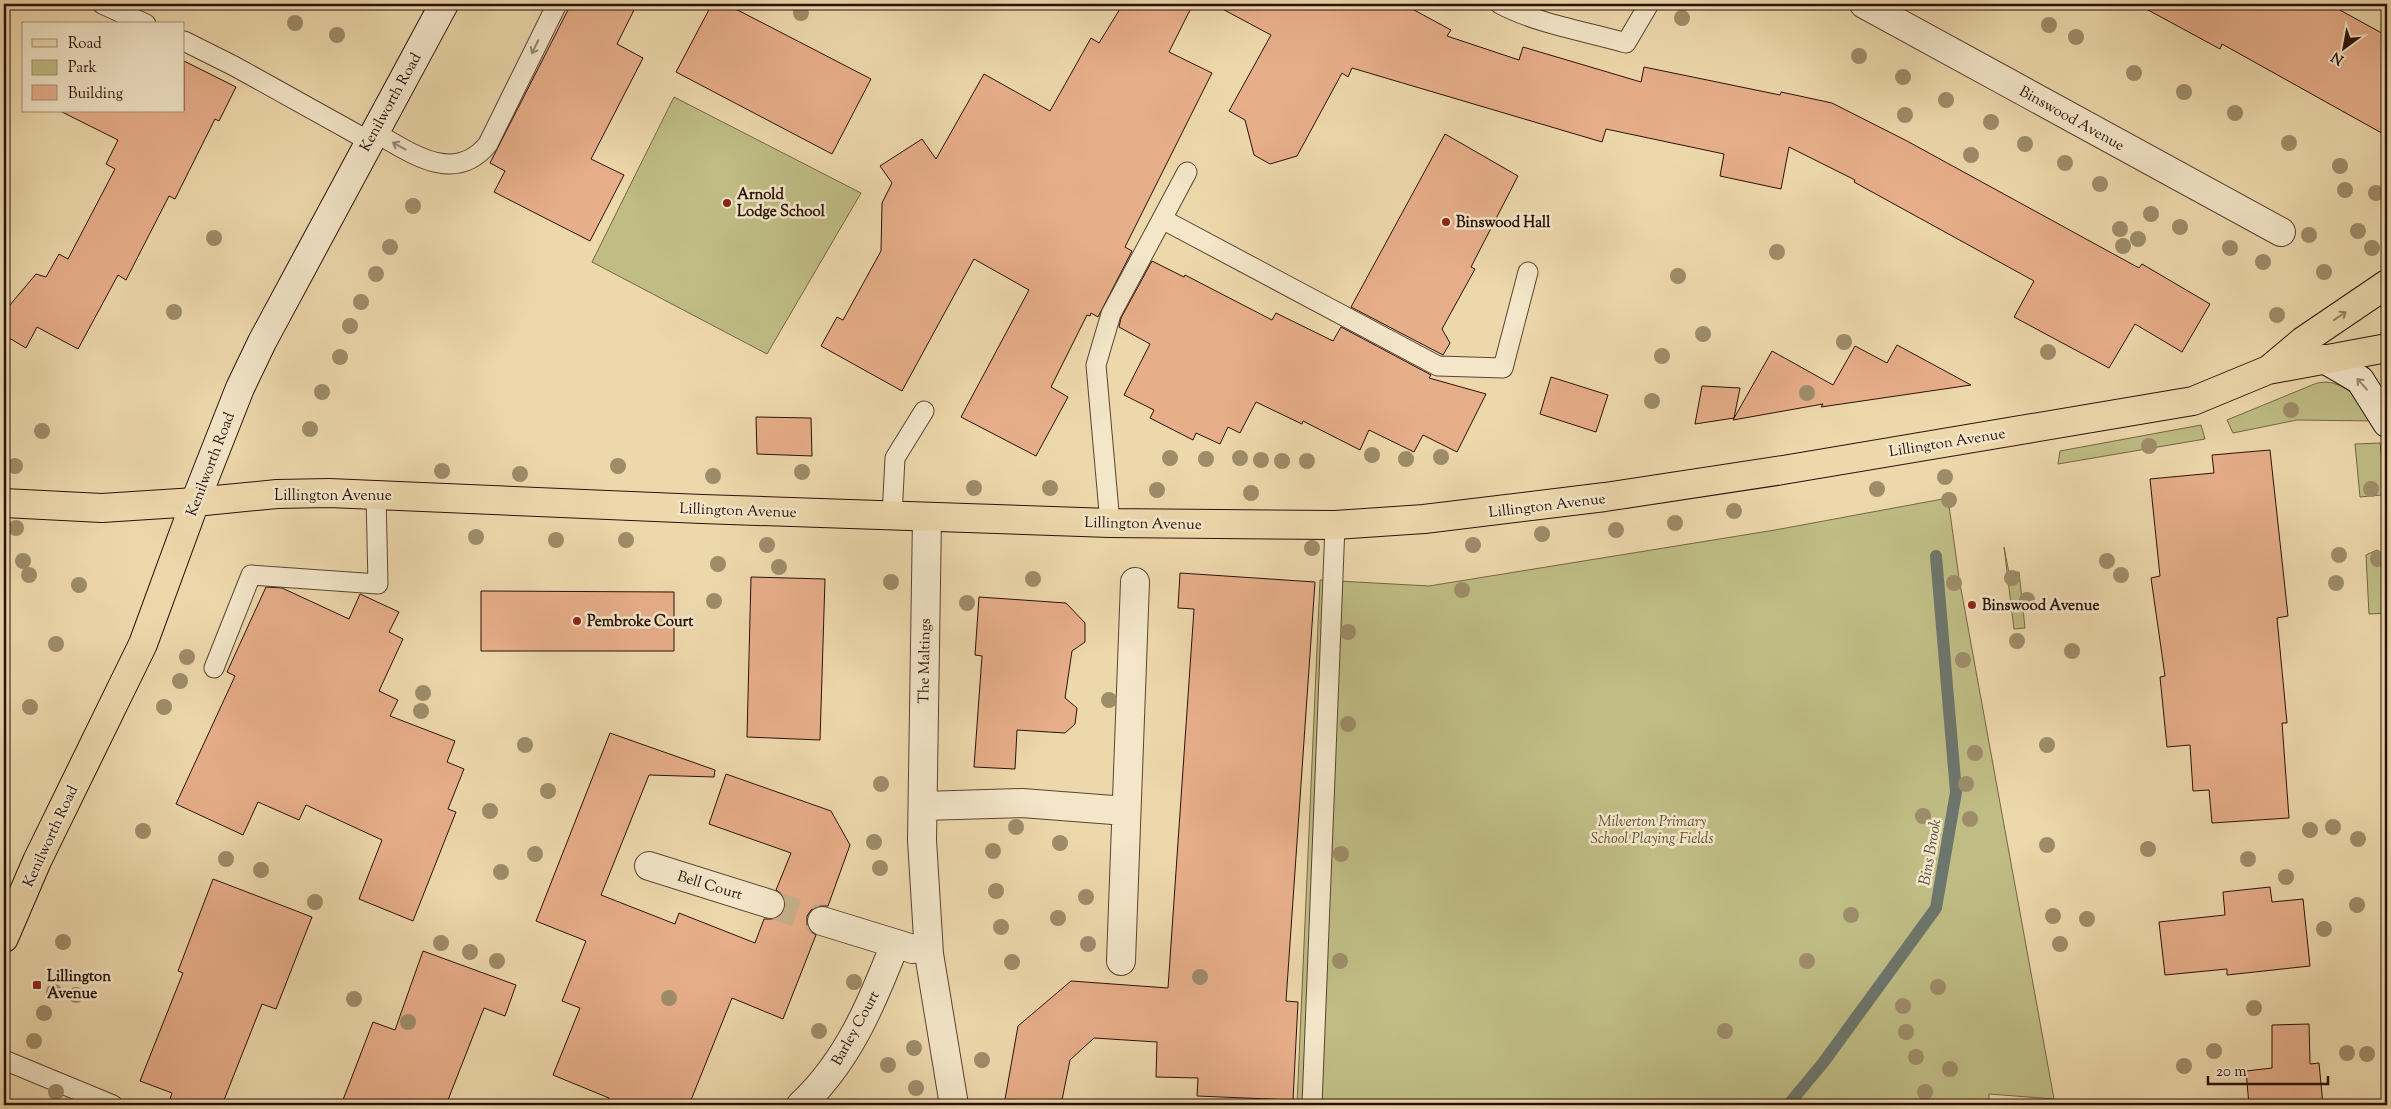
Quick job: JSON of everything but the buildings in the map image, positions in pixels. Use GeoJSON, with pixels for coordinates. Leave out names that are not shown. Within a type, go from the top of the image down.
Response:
{"type":"FeatureCollection","features":[{"type":"Feature","properties":{"kind":"main road","name":"Lillington Avenue"},"geometry":{"type":"LineString","coordinates":[[2268,370],[2303,341],[2387,284]]}},
{"type":"Feature","properties":{"kind":"main road","name":"Lillington Avenue"},"geometry":{"type":"LineString","coordinates":[[4,503],[102,508],[277,494],[329,493],[1110,523],[1335,525],[1424,519],[1488,512],[1605,497],[1783,470],[2193,401],[2268,370],[2387,348]]}},
{"type":"Feature","properties":{"kind":"main road","name":"Kenilworth Road"},"geometry":{"type":"LineString","coordinates":[[4,938],[37,861],[143,644],[195,502]]}},
{"type":"Feature","properties":{"kind":"street","name":"Kenilworth Road"},"geometry":{"type":"LineString","coordinates":[[195,502],[250,366],[444,4]]}},
{"type":"Feature","properties":{"kind":"street","name":"Binswood Avenue"},"geometry":{"type":"LineString","coordinates":[[1864,4],[2281,232]]}},
{"type":"Feature","properties":{"kind":"street"},"geometry":{"type":"LineString","coordinates":[[2324,359],[2360,380],[2387,423]]}},
{"type":"Feature","properties":{"kind":"street","name":"The Maltings"},"geometry":{"type":"LineString","coordinates":[[927,517],[922,840],[929,954],[954,1105]]}},
{"type":"Feature","properties":{"kind":"street"},"geometry":{"type":"LineString","coordinates":[[1121,961],[1135,582]]}},
{"type":"Feature","properties":{"kind":"street"},"geometry":{"type":"LineString","coordinates":[[923,806],[1022,803],[1126,811]]}},
{"type":"Feature","properties":{"kind":"street","name":"Bell Court"},"geometry":{"type":"LineString","coordinates":[[649,866],[770,904]]}},
{"type":"Feature","properties":{"kind":"street"},"geometry":{"type":"LineString","coordinates":[[822,921],[929,954]]}},
{"type":"Feature","properties":{"kind":"street","name":"Barley Court"},"geometry":{"type":"LineString","coordinates":[[801,1105],[834,1068],[850,1044],[874,998],[895,944]]}},
{"type":"Feature","properties":{"kind":"lane"},"geometry":{"type":"LineString","coordinates":[[102,4],[142,22]]}},
{"type":"Feature","properties":{"kind":"lane"},"geometry":{"type":"LineString","coordinates":[[185,42],[372,136],[425,160],[451,164],[470,161],[488,144],[557,4]]}},
{"type":"Feature","properties":{"kind":"lane"},"geometry":{"type":"LineString","coordinates":[[1500,4],[1534,18],[1626,43],[1649,4]]}},
{"type":"Feature","properties":{"kind":"lane"},"geometry":{"type":"LineString","coordinates":[[1110,523],[1096,365],[1111,314],[1187,172]]}},
{"type":"Feature","properties":{"kind":"lane"},"geometry":{"type":"LineString","coordinates":[[1162,219],[1438,366],[1503,368],[1528,272]]}},
{"type":"Feature","properties":{"kind":"lane"},"geometry":{"type":"LineString","coordinates":[[892,516],[895,458],[924,411]]}},
{"type":"Feature","properties":{"kind":"lane"},"geometry":{"type":"LineString","coordinates":[[214,668],[251,575],[378,584],[376,494]]}},
{"type":"Feature","properties":{"kind":"lane"},"geometry":{"type":"LineString","coordinates":[[1312,1105],[1335,525]]}},
{"type":"Feature","properties":{"kind":"lane"},"geometry":{"type":"LineString","coordinates":[[4,1060],[113,1105]]}},
{"type":"Feature","properties":{"kind":"green space"},"geometry":{"type":"Polygon","coordinates":[[[674,97],[861,193],[767,354],[592,262],[674,97]]]}},
{"type":"Feature","properties":{"kind":"green space"},"geometry":{"type":"Polygon","coordinates":[[[2326,382],[2342,386],[2348,390],[2360,401],[2375,421],[2297,420],[2233,433],[2227,420],[2317,383],[2326,382]]]}},
{"type":"Feature","properties":{"kind":"green space"},"geometry":{"type":"Polygon","coordinates":[[[2201,425],[2205,439],[2058,464],[2060,451],[2201,425]]]}},
{"type":"Feature","properties":{"kind":"green space"},"geometry":{"type":"Polygon","coordinates":[[[2380,443],[2385,490],[2381,495],[2360,497],[2355,444],[2380,443]]]}},
{"type":"Feature","properties":{"kind":"green space","name":"Milverton Primary School Playing Fields"},"geometry":{"type":"Polygon","coordinates":[[[1948,498],[1959,578],[2054,1099],[1989,1094],[1989,1105],[1297,1105],[1320,580],[1429,586],[1775,530],[1948,498]]]}},
{"type":"Feature","properties":{"kind":"green space"},"geometry":{"type":"Polygon","coordinates":[[[2004,547],[2009,573],[2019,572],[2025,628],[2014,629],[2004,547]]]}},
{"type":"Feature","properties":{"kind":"green space"},"geometry":{"type":"Polygon","coordinates":[[[2377,550],[2387,556],[2387,613],[2369,614],[2366,555],[2377,550]]]}},
{"type":"Feature","properties":{"kind":"waterway","name":"Bins Brook"},"geometry":{"type":"LineString","coordinates":[[1788,1105],[1823,1063],[1936,908],[1956,792],[1936,556]]}},
{"type":"Feature","properties":{"kind":"tunnel"},"geometry":{"type":"LineString","coordinates":[[770,904],[822,921]]}},
{"type":"Feature","properties":{"kind":"place","name":"Arnold Lodge School"},"geometry":{"type":"Point","coordinates":[727,203]}},
{"type":"Feature","properties":{"kind":"place","name":"Binswood Hall"},"geometry":{"type":"Point","coordinates":[1446,222]}},
{"type":"Feature","properties":{"kind":"place","name":"Binswood Avenue"},"geometry":{"type":"Point","coordinates":[1972,605]}},
{"type":"Feature","properties":{"kind":"place","name":"Pembroke Court"},"geometry":{"type":"Point","coordinates":[577,621]}},
{"type":"Feature","properties":{"kind":"place","name":"Lillington Avenue"},"geometry":{"type":"Point","coordinates":[37,985]}}]}
